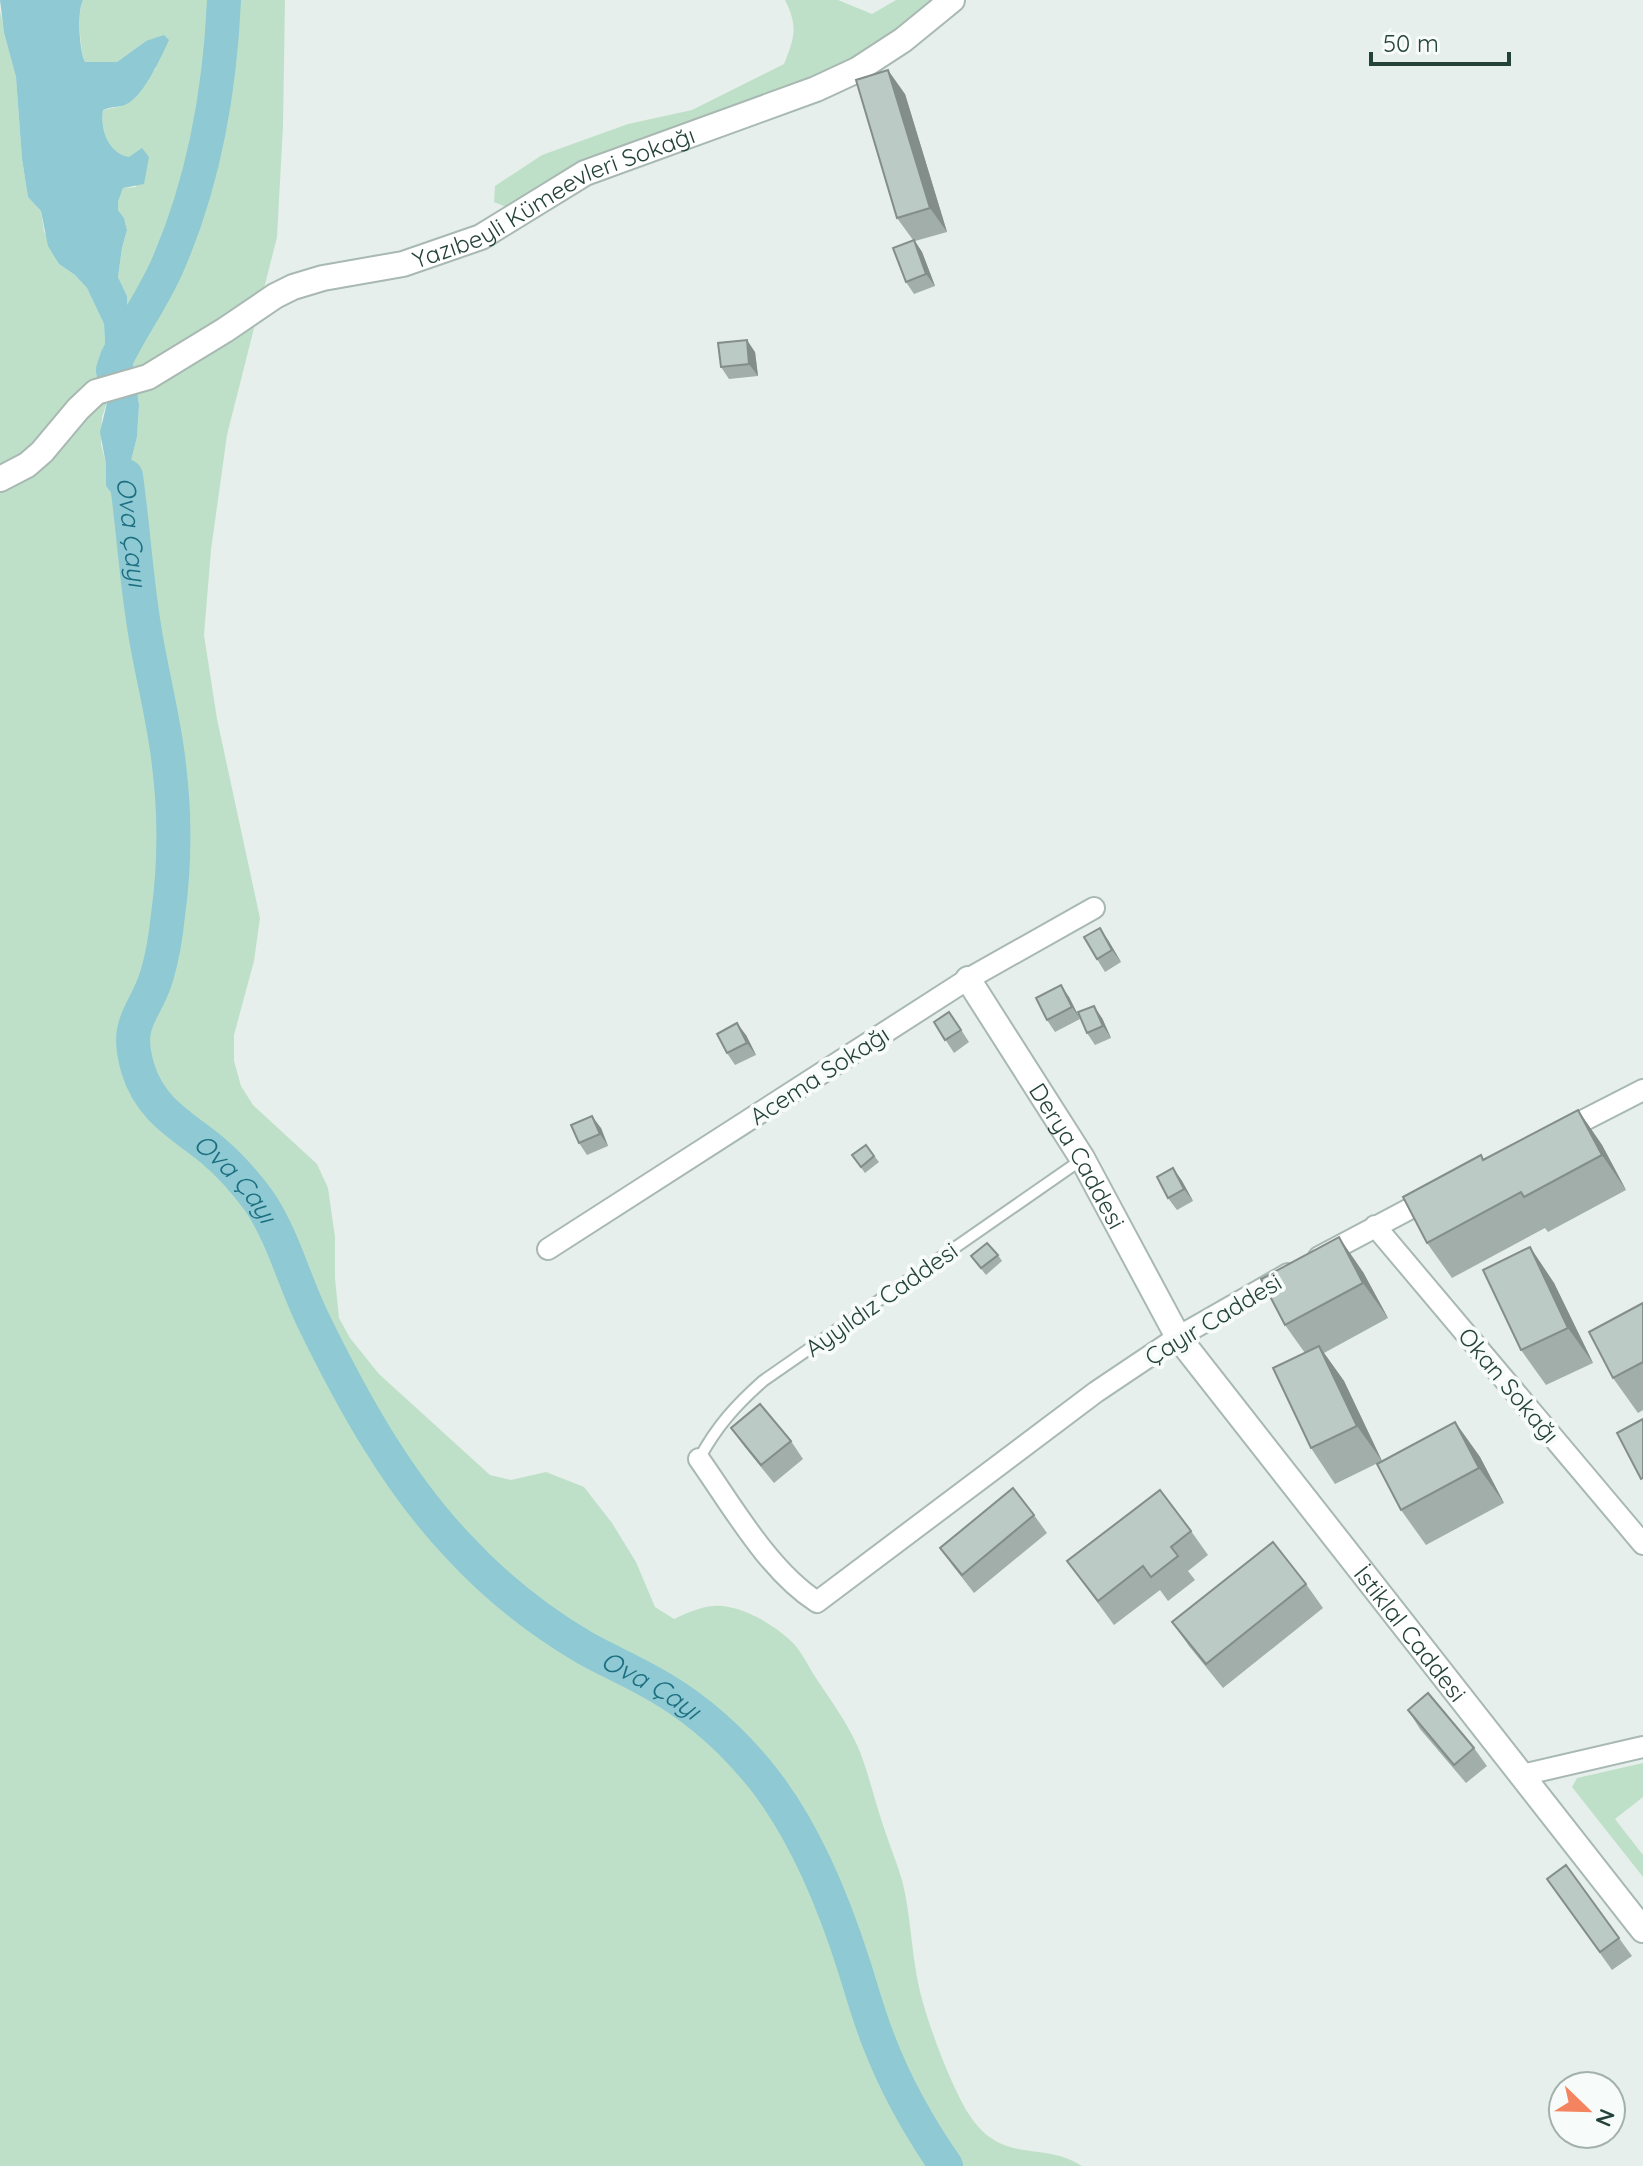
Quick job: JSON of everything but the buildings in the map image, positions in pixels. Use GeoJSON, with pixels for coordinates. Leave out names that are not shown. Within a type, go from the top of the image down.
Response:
{"type":"FeatureCollection","features":[{"type":"Feature","properties":{"kind":"street","name":"Yazıbeyli Kümeevleri Sokağı"},"geometry":{"type":"LineString","coordinates":[[0,479],[27,465],[42,452],[96,392],[148,377],[293,287],[323,278],[403,264],[481,237],[585,173],[816,89],[857,70],[903,40],[952,0]]}},
{"type":"Feature","properties":{"kind":"street","name":"Acema Sokağı"},"geometry":{"type":"LineString","coordinates":[[548,1249],[968,979],[1094,908]]}},
{"type":"Feature","properties":{"kind":"street","name":"Derya Caddesi"},"geometry":{"type":"LineString","coordinates":[[968,979],[1082,1158],[1178,1337]]}},
{"type":"Feature","properties":{"kind":"street"},"geometry":{"type":"LineString","coordinates":[[1541,1142],[1643,1090]]}},
{"type":"Feature","properties":{"kind":"street","name":"Çayır Caddesi"},"geometry":{"type":"LineString","coordinates":[[699,1459],[777,1567],[795,1588],[817,1602],[1096,1392],[1178,1337],[1375,1226],[1444,1191]]}},
{"type":"Feature","properties":{"kind":"street","name":"Okan Sokağı"},"geometry":{"type":"LineString","coordinates":[[1375,1226],[1643,1544]]}},
{"type":"Feature","properties":{"kind":"street","name":"İstiklal Caddesi"},"geometry":{"type":"LineString","coordinates":[[1178,1337],[1643,1930]]}},
{"type":"Feature","properties":{"kind":"street"},"geometry":{"type":"LineString","coordinates":[[1522,1775],[1643,1747]]}},
{"type":"Feature","properties":{"kind":"lane","name":"Ayyıldız Caddesi"},"geometry":{"type":"LineString","coordinates":[[699,1459],[716,1429],[734,1407],[763,1381],[1082,1158]]}},
{"type":"Feature","properties":{"kind":"green space"},"geometry":{"type":"Polygon","coordinates":[[[83,0],[285,0],[277,237],[227,435],[211,550],[204,635],[217,719],[260,918],[254,961],[234,1035],[234,1061],[241,1086],[253,1105],[317,1164],[328,1188],[335,1237],[339,1318],[350,1338],[379,1374],[490,1475],[511,1480],[546,1472],[584,1487],[612,1523],[636,1562],[655,1607],[674,1619],[709,1607],[724,1606],[746,1612],[778,1630],[794,1644],[843,1719],[862,1756],[902,1880],[922,2001],[940,2054],[963,2104],[983,2131],[996,2141],[1010,2147],[1067,2158],[1082,2166],[0,2166],[0,11],[16,77],[28,197],[41,211],[44,231],[59,264],[87,288],[104,324],[108,399],[102,417],[101,444],[106,464],[106,486],[123,516],[147,520],[144,494],[131,461],[137,437],[139,405],[128,331],[127,296],[118,277],[127,230],[118,210],[118,202],[123,188],[136,187],[129,158],[111,146],[104,132],[102,117],[103,110],[122,106],[134,98],[156,68],[146,41],[117,62],[85,62],[80,31],[83,0]]]}},
{"type":"Feature","properties":{"kind":"green space"},"geometry":{"type":"Polygon","coordinates":[[[785,0],[838,0],[872,14],[896,0],[939,0],[869,54],[518,203],[504,206],[494,202],[495,186],[542,155],[628,124],[692,110],[784,64],[794,32],[785,0]]]}},
{"type":"Feature","properties":{"kind":"green space"},"geometry":{"type":"Polygon","coordinates":[[[1643,1763],[1643,1797],[1615,1819],[1643,1855],[1643,1877],[1572,1787],[1577,1778],[1643,1763]]]}},
{"type":"Feature","properties":{"kind":"water"},"geometry":{"type":"Polygon","coordinates":[[[0,0],[83,0],[80,31],[85,62],[117,62],[146,41],[164,35],[169,40],[137,96],[122,106],[103,110],[102,117],[104,132],[116,151],[129,157],[142,148],[149,157],[144,184],[123,188],[118,202],[118,210],[127,230],[118,277],[127,296],[128,331],[139,405],[137,437],[131,461],[144,494],[147,521],[143,524],[123,516],[106,486],[106,464],[100,432],[108,399],[104,324],[87,288],[59,264],[48,246],[41,211],[28,197],[16,77],[4,32],[0,0]]]}},
{"type":"Feature","properties":{"kind":"waterway","name":"Ova Çayı"},"geometry":{"type":"LineString","coordinates":[[115,380],[113,370],[117,358],[163,275],[192,198],[214,101],[224,0]]}},
{"type":"Feature","properties":{"kind":"waterway","name":"Ova Çayı"},"geometry":{"type":"LineString","coordinates":[[126,476],[144,626],[167,747],[173,821],[172,877],[164,945],[157,975],[138,1018],[133,1039],[143,1083],[158,1106],[224,1161],[259,1201],[275,1229],[313,1320],[360,1410],[396,1468],[437,1522],[487,1575],[518,1602],[585,1648],[647,1680],[695,1711],[737,1748],[762,1777],[792,1820],[816,1867],[837,1916],[886,2058],[909,2106],[946,2166]]}}]}
